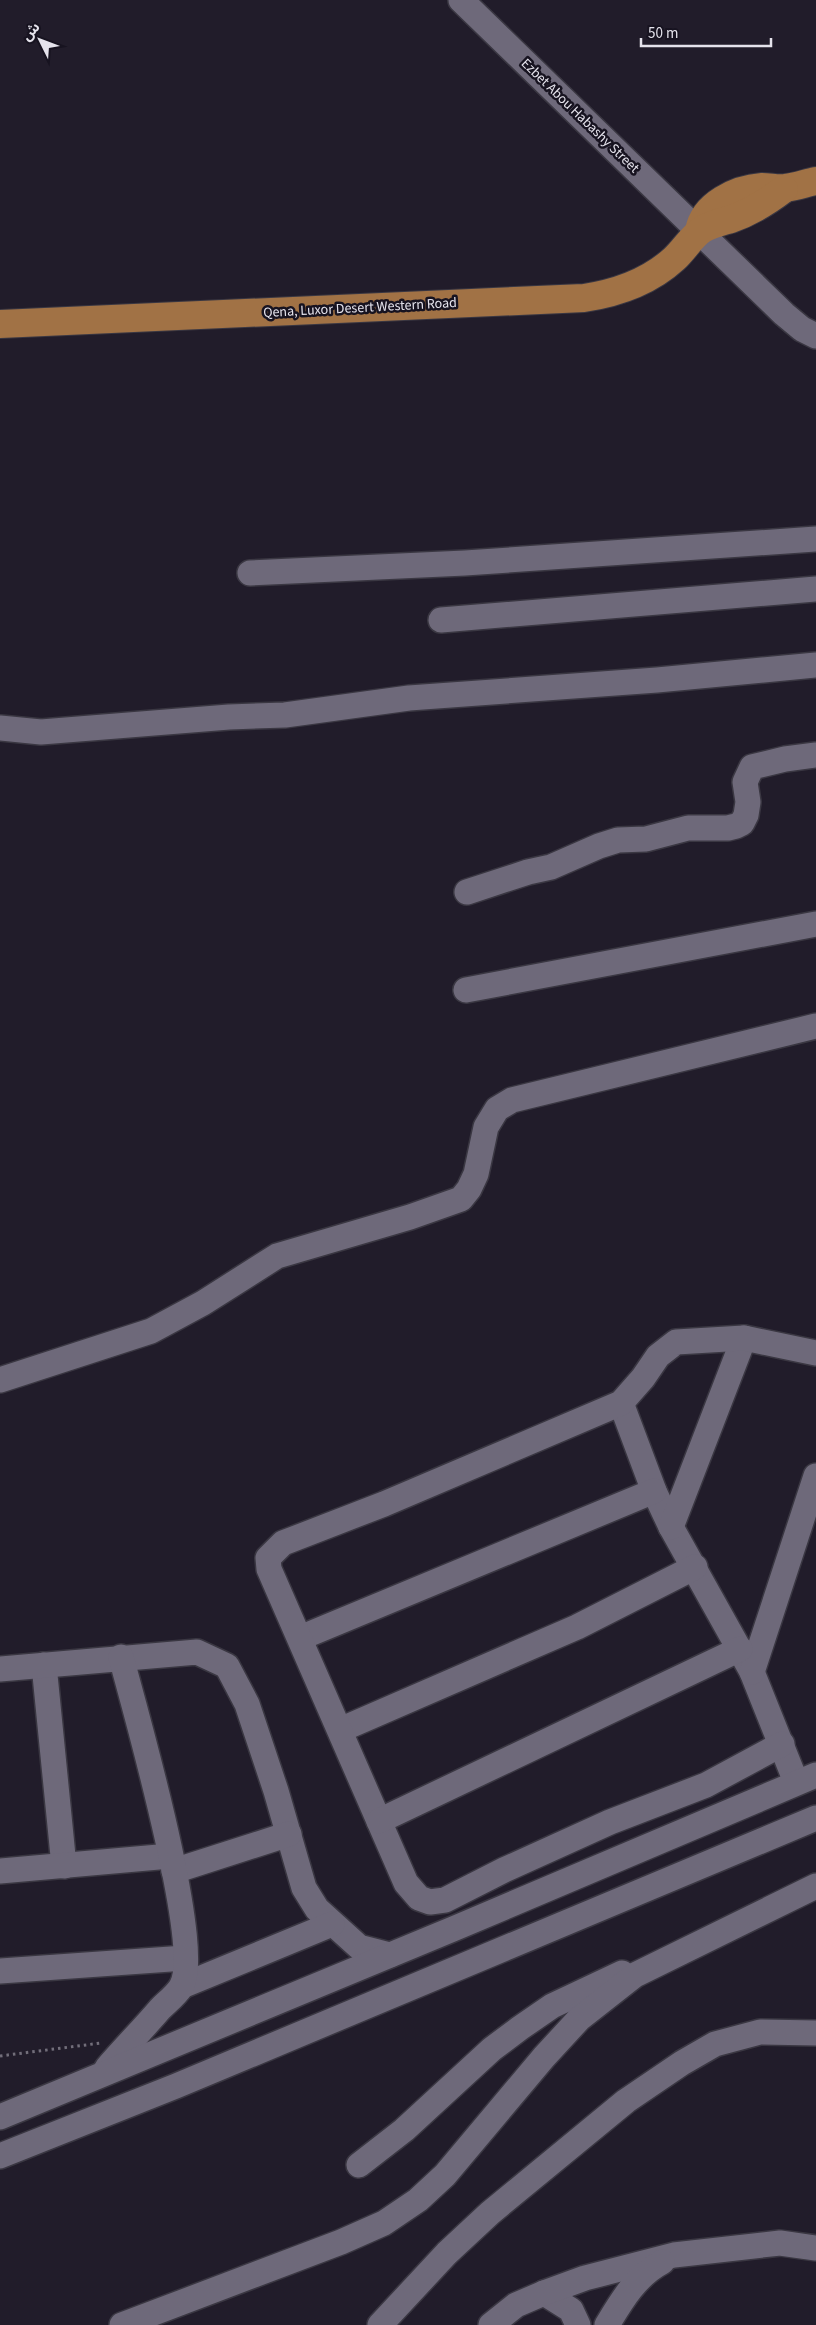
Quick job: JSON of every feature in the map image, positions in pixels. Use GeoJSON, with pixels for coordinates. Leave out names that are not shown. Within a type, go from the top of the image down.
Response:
{"type":"FeatureCollection","features":[{"type":"Feature","properties":{"kind":"main road","name":"Qena, Luxor Desert Western Road"},"geometry":{"type":"LineString","coordinates":[[0,324],[584,298],[604,295],[640,282],[673,260],[699,232],[707,213],[730,196],[756,188],[784,189],[816,181]]}},
{"type":"Feature","properties":{"kind":"street","name":"Ezbet Abou Habashy Street"},"geometry":{"type":"LineString","coordinates":[[461,0],[784,314],[802,330],[816,336]]}},
{"type":"Feature","properties":{"kind":"street"},"geometry":{"type":"LineString","coordinates":[[250,573],[465,563],[816,539]]}},
{"type":"Feature","properties":{"kind":"street"},"geometry":{"type":"LineString","coordinates":[[441,620],[816,589]]}},
{"type":"Feature","properties":{"kind":"street"},"geometry":{"type":"LineString","coordinates":[[0,728],[42,732],[229,717],[285,715],[409,698],[647,681],[816,665]]}},
{"type":"Feature","properties":{"kind":"street"},"geometry":{"type":"LineString","coordinates":[[467,892],[528,872],[551,867],[599,846],[618,840],[646,839],[688,828],[728,828],[736,826],[742,823],[746,815],[748,802],[745,782],[752,767],[785,759],[816,755]]}},
{"type":"Feature","properties":{"kind":"street"},"geometry":{"type":"LineString","coordinates":[[466,990],[816,924]]}},
{"type":"Feature","properties":{"kind":"street"},"geometry":{"type":"LineString","coordinates":[[0,1380],[151,1331],[204,1303],[277,1256],[410,1217],[461,1199],[469,1189],[476,1174],[486,1127],[497,1109],[512,1100],[816,1026]]}},
{"type":"Feature","properties":{"kind":"street"},"geometry":{"type":"LineString","coordinates":[[782,1744],[706,1785],[610,1822],[440,1901],[430,1902],[419,1898],[406,1883],[269,1569],[268,1558],[282,1543],[384,1504],[621,1403],[643,1378],[658,1356],[676,1342],[744,1338],[816,1353]]}},
{"type":"Feature","properties":{"kind":"street"},"geometry":{"type":"LineString","coordinates":[[671,1527],[744,1338]]}},
{"type":"Feature","properties":{"kind":"street"},"geometry":{"type":"LineString","coordinates":[[0,2117],[806,1779],[782,1744],[752,1672],[695,1566],[671,1527],[654,1490],[621,1403]]}},
{"type":"Feature","properties":{"kind":"street"},"geometry":{"type":"LineString","coordinates":[[300,1638],[654,1490]]}},
{"type":"Feature","properties":{"kind":"street"},"geometry":{"type":"LineString","coordinates":[[752,1672],[814,1492]]}},
{"type":"Feature","properties":{"kind":"street"},"geometry":{"type":"LineString","coordinates":[[340,1730],[576,1627],[695,1566]]}},
{"type":"Feature","properties":{"kind":"street"},"geometry":{"type":"LineString","coordinates":[[379,1821],[740,1649]]}},
{"type":"Feature","properties":{"kind":"street"},"geometry":{"type":"LineString","coordinates":[[0,1669],[121,1657],[197,1652],[227,1666],[247,1704],[289,1834],[304,1888],[317,1908],[359,1948],[390,1955]]}},
{"type":"Feature","properties":{"kind":"street"},"geometry":{"type":"LineString","coordinates":[[121,1657],[148,1760],[182,1914],[185,1958],[182,1986]]}},
{"type":"Feature","properties":{"kind":"street"},"geometry":{"type":"LineString","coordinates":[[44,1665],[64,1866]]}},
{"type":"Feature","properties":{"kind":"street"},"geometry":{"type":"LineString","coordinates":[[0,2156],[176,2086],[816,1818]]}},
{"type":"Feature","properties":{"kind":"street"},"geometry":{"type":"LineString","coordinates":[[0,1871],[64,1866],[172,1863],[289,1834]]}},
{"type":"Feature","properties":{"kind":"street"},"geometry":{"type":"LineString","coordinates":[[122,2325],[341,2242],[384,2223],[418,2200],[444,2175],[579,2019],[635,1975],[807,1888],[816,1886]]}},
{"type":"Feature","properties":{"kind":"street"},"geometry":{"type":"LineString","coordinates":[[102,2074],[182,1986],[332,1924]]}},
{"type":"Feature","properties":{"kind":"street"},"geometry":{"type":"LineString","coordinates":[[0,1971],[185,1958]]}},
{"type":"Feature","properties":{"kind":"street"},"geometry":{"type":"LineString","coordinates":[[359,2165],[404,2130],[492,2049],[552,2006],[632,1968],[654,1966]]}},
{"type":"Feature","properties":{"kind":"street"},"geometry":{"type":"LineString","coordinates":[[380,2325],[447,2253],[490,2213],[610,2113],[666,2074],[715,2044],[760,2032],[816,2033]]}},
{"type":"Feature","properties":{"kind":"street"},"geometry":{"type":"LineString","coordinates":[[491,2325],[516,2305],[544,2293],[585,2278],[674,2255],[780,2243],[816,2248]]}},
{"type":"Feature","properties":{"kind":"street"},"geometry":{"type":"LineString","coordinates":[[607,2325],[628,2291],[651,2268],[674,2255]]}},
{"type":"Feature","properties":{"kind":"street"},"geometry":{"type":"LineString","coordinates":[[544,2293],[571,2310],[578,2325]]}},
{"type":"Feature","properties":{"kind":"path"},"geometry":{"type":"LineString","coordinates":[[0,2056],[134,2038]]}}]}
